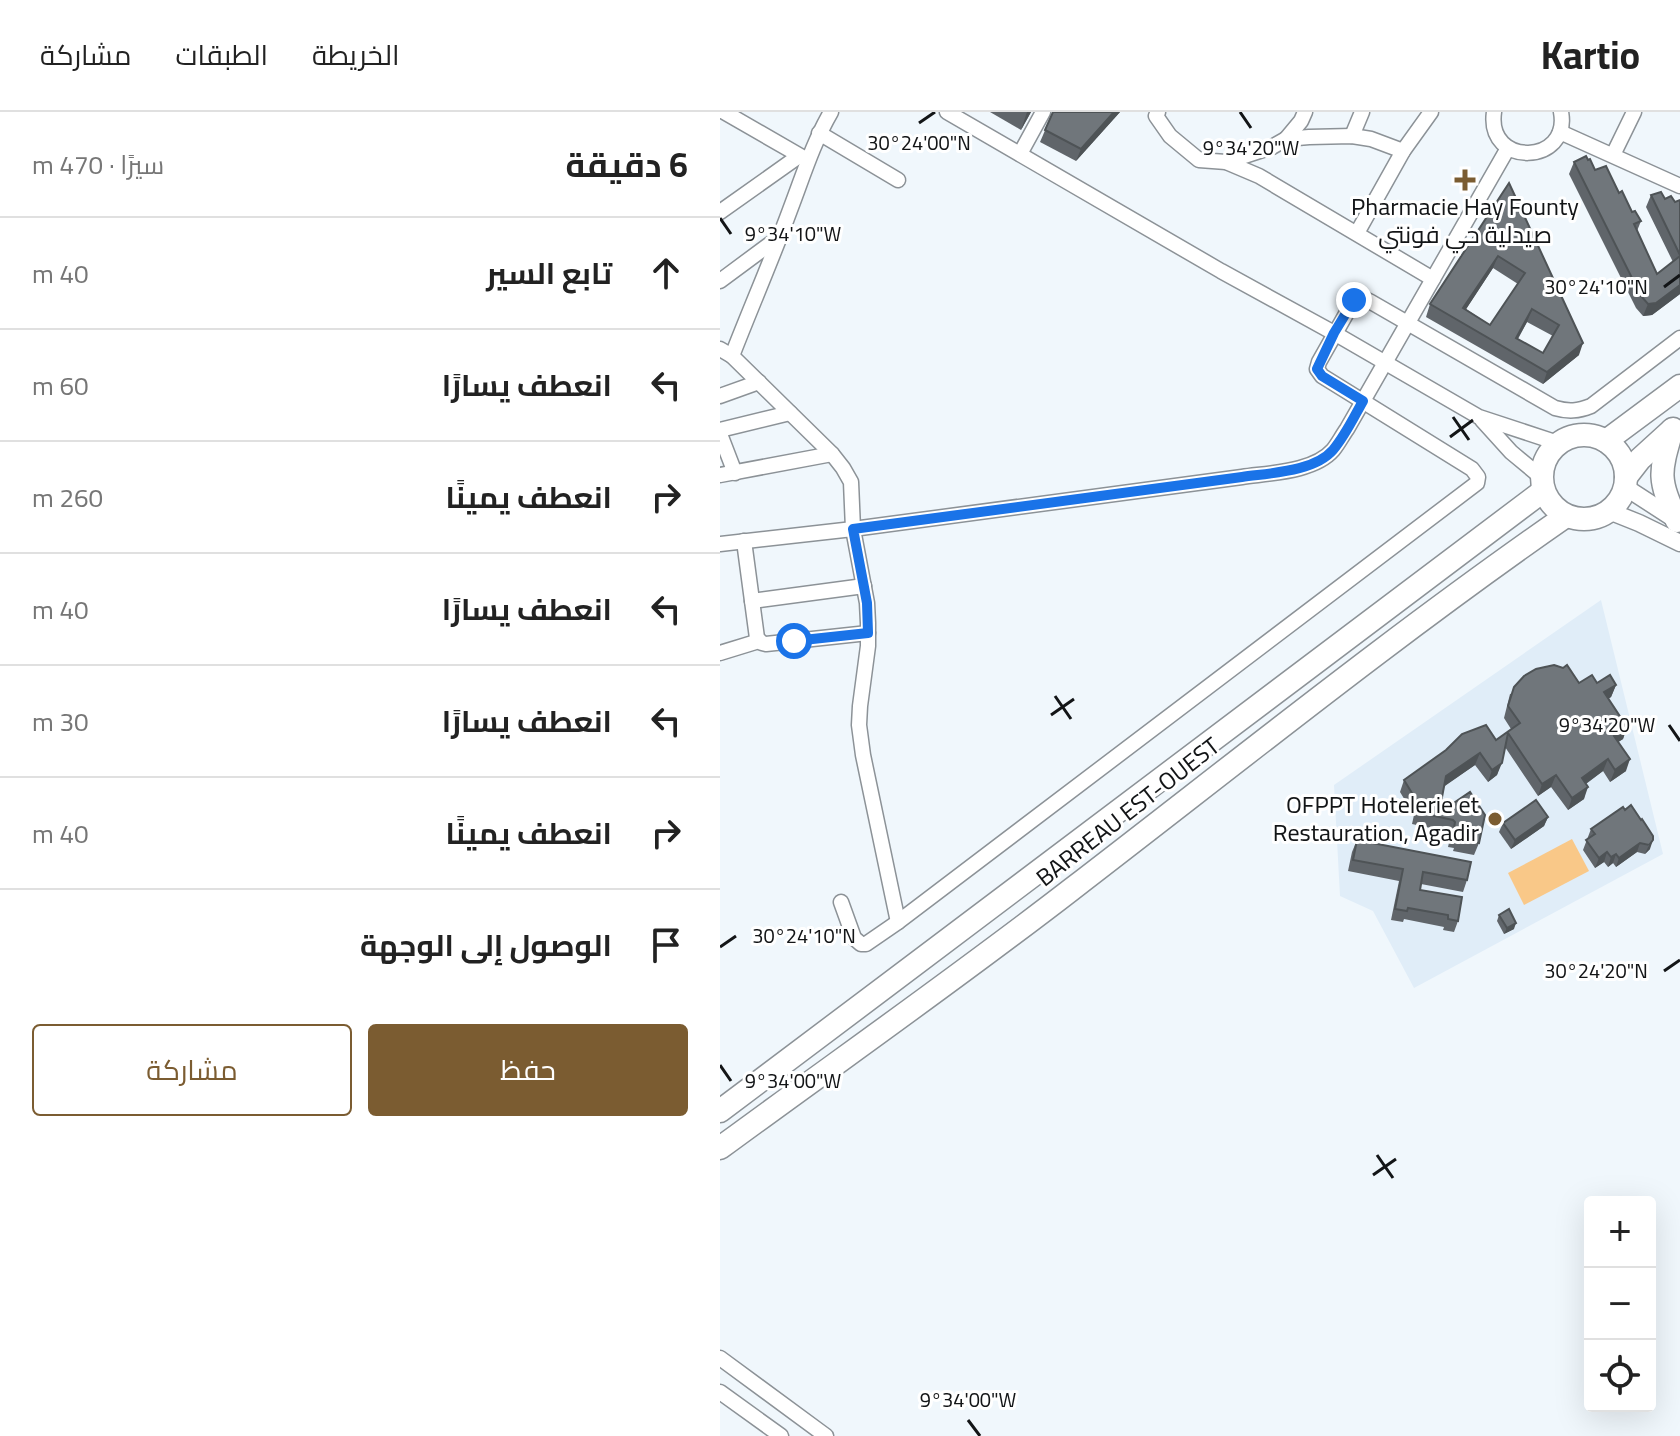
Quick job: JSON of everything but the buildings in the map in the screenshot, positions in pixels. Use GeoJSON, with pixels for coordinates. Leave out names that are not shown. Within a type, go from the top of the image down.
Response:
{"type":"FeatureCollection","features":[{"type":"Feature","properties":{"kind":"main road"},"geometry":{"type":"LineString","coordinates":[[1606,441],[1680,386]]}},
{"type":"Feature","properties":{"kind":"main road"},"geometry":{"type":"LineString","coordinates":[[1626,482],[1621,456],[1606,441],[1594,436],[1582,434],[1558,443],[1543,464],[1542,484],[1548,501],[1556,510],[1566,516],[1587,520],[1598,517],[1618,502],[1640,459],[1676,427]]}},
{"type":"Feature","properties":{"kind":"main road"},"geometry":{"type":"LineString","coordinates":[[1676,427],[1664,458],[1661,479],[1679,529]]}},
{"type":"Feature","properties":{"kind":"main road","name":"BARREAU EST-OUEST"},"geometry":{"type":"LineString","coordinates":[[720,1111],[1121,810],[1542,484]]}},
{"type":"Feature","properties":{"kind":"main road","name":"BARREAU EST-OUEST"},"geometry":{"type":"LineString","coordinates":[[720,1148],[1069,891],[1317,699],[1566,516]]}},
{"type":"Feature","properties":{"kind":"street"},"geometry":{"type":"LineString","coordinates":[[724,112],[803,158]]}},
{"type":"Feature","properties":{"kind":"street"},"geometry":{"type":"LineString","coordinates":[[831,112],[803,158],[779,238],[726,352],[832,454],[851,482],[853,529],[867,603],[868,633],[859,725],[898,922]]}},
{"type":"Feature","properties":{"kind":"street"},"geometry":{"type":"LineString","coordinates":[[947,112],[1479,417],[1558,443]]}},
{"type":"Feature","properties":{"kind":"street"},"geometry":{"type":"LineString","coordinates":[[1020,154],[1043,112]]}},
{"type":"Feature","properties":{"kind":"street"},"geometry":{"type":"LineString","coordinates":[[1158,112],[1156,116],[1170,136],[1199,160],[1226,162],[1259,176],[1433,279]]}},
{"type":"Feature","properties":{"kind":"street"},"geometry":{"type":"LineString","coordinates":[[1226,162],[1272,147],[1286,139],[1305,112]]}},
{"type":"Feature","properties":{"kind":"street"},"geometry":{"type":"LineString","coordinates":[[1352,136],[1362,112]]}},
{"type":"Feature","properties":{"kind":"street"},"geometry":{"type":"LineString","coordinates":[[1357,233],[1403,151],[1431,112]]}},
{"type":"Feature","properties":{"kind":"street"},"geometry":{"type":"LineString","coordinates":[[1494,112],[1495,131],[1500,140],[1508,148],[1528,154],[1548,147],[1555,140],[1560,132],[1561,112]]}},
{"type":"Feature","properties":{"kind":"street"},"geometry":{"type":"LineString","coordinates":[[1613,155],[1634,112]]}},
{"type":"Feature","properties":{"kind":"street"},"geometry":{"type":"LineString","coordinates":[[1560,132],[1680,186]]}},
{"type":"Feature","properties":{"kind":"street"},"geometry":{"type":"LineString","coordinates":[[819,133],[898,180]]}},
{"type":"Feature","properties":{"kind":"street"},"geometry":{"type":"LineString","coordinates":[[1286,139],[1352,136],[1371,139],[1403,151]]}},
{"type":"Feature","properties":{"kind":"street"},"geometry":{"type":"LineString","coordinates":[[720,544],[1226,480],[1304,467],[1324,458],[1333,450],[1363,401],[1508,148]]}},
{"type":"Feature","properties":{"kind":"street"},"geometry":{"type":"LineString","coordinates":[[720,212],[803,158]]}},
{"type":"Feature","properties":{"kind":"street"},"geometry":{"type":"LineString","coordinates":[[720,281],[779,238]]}},
{"type":"Feature","properties":{"kind":"street"},"geometry":{"type":"LineString","coordinates":[[841,902],[854,938],[866,944],[1477,483],[1478,477],[1472,469],[1318,372],[1317,366],[1334,333],[1357,298],[1371,302],[1565,411],[1591,406],[1680,338]]}},
{"type":"Feature","properties":{"kind":"street"},"geometry":{"type":"LineString","coordinates":[[720,396],[759,382]]}},
{"type":"Feature","properties":{"kind":"street"},"geometry":{"type":"LineString","coordinates":[[790,413],[720,432],[727,474],[832,454]]}},
{"type":"Feature","properties":{"kind":"street"},"geometry":{"type":"LineString","coordinates":[[1479,417],[1542,484]]}},
{"type":"Feature","properties":{"kind":"street"},"geometry":{"type":"LineString","coordinates":[[1626,482],[1679,529]]}},
{"type":"Feature","properties":{"kind":"street"},"geometry":{"type":"LineString","coordinates":[[1609,511],[1639,523],[1679,529]]}},
{"type":"Feature","properties":{"kind":"street"},"geometry":{"type":"LineString","coordinates":[[744,541],[759,641]]}},
{"type":"Feature","properties":{"kind":"street"},"geometry":{"type":"LineString","coordinates":[[752,601],[864,586]]}},
{"type":"Feature","properties":{"kind":"street"},"geometry":{"type":"LineString","coordinates":[[720,653],[759,641],[766,644],[868,633]]}},
{"type":"Feature","properties":{"kind":"street"},"geometry":{"type":"LineString","coordinates":[[720,1358],[826,1436]]}},
{"type":"Feature","properties":{"kind":"street"},"geometry":{"type":"LineString","coordinates":[[720,1392],[781,1436]]}},
{"type":"Feature","properties":{"kind":"shaded area","name":"OFPPT Hotelerie et Restauration, Agadir"},"geometry":{"type":"Polygon","coordinates":[[[1601,600],[1663,854],[1414,988],[1373,911],[1340,896],[1334,785],[1601,600]]]}},
{"type":"Feature","properties":{"kind":"shaded area"},"geometry":{"type":"Polygon","coordinates":[[[1572,839],[1589,871],[1524,905],[1508,873],[1572,839]]]}},
{"type":"Feature","properties":{"kind":"place","name":"Pharmacie Hay Founty صيدلية حي فونتي"},"geometry":{"type":"Point","coordinates":[1465,180]}},
{"type":"Feature","properties":{"kind":"place","name":"OFPPT Hotelerie et Restauration, Agadir"},"geometry":{"type":"Point","coordinates":[1495,819]}},
{"type":"Feature","properties":{"kind":"route"},"geometry":{"type":"LineString","coordinates":[[794,641],[868,633],[867,603],[853,529],[1242,477],[1304,467],[1324,458],[1333,450],[1363,401],[1322,376],[1317,369],[1354,300]]}}]}
